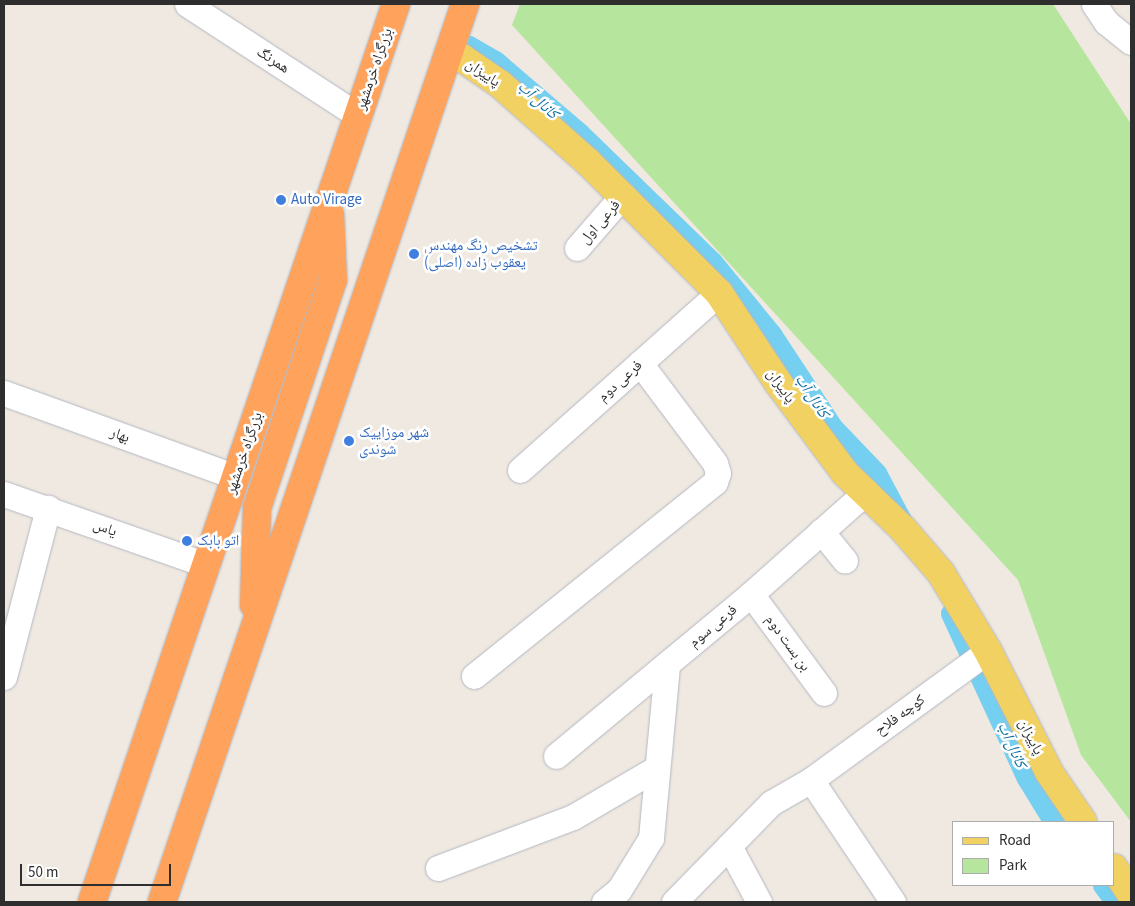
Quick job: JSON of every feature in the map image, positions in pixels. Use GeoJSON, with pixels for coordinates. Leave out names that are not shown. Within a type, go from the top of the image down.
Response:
{"type":"FeatureCollection","features":[{"type":"Feature","properties":{"kind":"highway","name":"بزرگراه خرمشهر"},"geometry":{"type":"LineString","coordinates":[[92,902],[396,4]]}},
{"type":"Feature","properties":{"kind":"highway"},"geometry":{"type":"LineString","coordinates":[[162,902],[465,4]]}},
{"type":"Feature","properties":{"kind":"highway"},"geometry":{"type":"LineString","coordinates":[[254,631],[257,508],[333,280],[329,204]]}},
{"type":"Feature","properties":{"kind":"highway"},"geometry":{"type":"LineString","coordinates":[[265,392],[326,415]]}},
{"type":"Feature","properties":{"kind":"main road","name":"پاییزان"},"geometry":{"type":"LineString","coordinates":[[448,54],[462,58],[500,84],[623,196],[719,293],[779,384],[845,473],[904,531],[941,573],[988,651],[1049,772],[1082,821]]}},
{"type":"Feature","properties":{"kind":"main road"},"geometry":{"type":"LineString","coordinates":[[1115,870],[1131,894]]}},
{"type":"Feature","properties":{"kind":"street","name":"همرنگ"},"geometry":{"type":"LineString","coordinates":[[187,4],[359,116]]}},
{"type":"Feature","properties":{"kind":"street"},"geometry":{"type":"LineString","coordinates":[[1094,4],[1106,22],[1131,42]]}},
{"type":"Feature","properties":{"kind":"street","name":"فرعی اول"},"geometry":{"type":"LineString","coordinates":[[577,248],[623,196]]}},
{"type":"Feature","properties":{"kind":"street","name":"فرعی دوم"},"geometry":{"type":"LineString","coordinates":[[520,470],[719,293]]}},
{"type":"Feature","properties":{"kind":"street"},"geometry":{"type":"LineString","coordinates":[[474,676],[715,482],[718,473],[715,463],[640,363]]}},
{"type":"Feature","properties":{"kind":"street","name":"بهار"},"geometry":{"type":"LineString","coordinates":[[4,393],[236,477]]}},
{"type":"Feature","properties":{"kind":"street","name":"فرعی سوم"},"geometry":{"type":"LineString","coordinates":[[556,756],[752,594],[866,492]]}},
{"type":"Feature","properties":{"kind":"street","name":"یاس"},"geometry":{"type":"LineString","coordinates":[[4,494],[206,565]]}},
{"type":"Feature","properties":{"kind":"street"},"geometry":{"type":"LineString","coordinates":[[4,677],[48,508]]}},
{"type":"Feature","properties":{"kind":"street"},"geometry":{"type":"LineString","coordinates":[[821,531],[845,561]]}},
{"type":"Feature","properties":{"kind":"street","name":"بن بست دوم"},"geometry":{"type":"LineString","coordinates":[[752,594],[824,693]]}},
{"type":"Feature","properties":{"kind":"street","name":"کوچه فلاح"},"geometry":{"type":"LineString","coordinates":[[674,902],[770,803],[811,780],[988,651]]}},
{"type":"Feature","properties":{"kind":"street"},"geometry":{"type":"LineString","coordinates":[[604,902],[619,890],[651,838],[667,664]]}},
{"type":"Feature","properties":{"kind":"street"},"geometry":{"type":"LineString","coordinates":[[438,868],[573,817],[657,768]]}},
{"type":"Feature","properties":{"kind":"street"},"geometry":{"type":"LineString","coordinates":[[811,780],[893,902]]}},
{"type":"Feature","properties":{"kind":"street"},"geometry":{"type":"LineString","coordinates":[[729,846],[759,902]]}},
{"type":"Feature","properties":{"kind":"green space"},"geometry":{"type":"Polygon","coordinates":[[[520,4],[1053,4],[1131,124],[1131,822],[1081,755],[1018,580],[512,25],[520,4]]]}},
{"type":"Feature","properties":{"kind":"waterway","name":"کانال آب"},"geometry":{"type":"LineString","coordinates":[[469,46],[495,61],[579,133],[712,262],[771,334],[832,427],[876,473],[901,520]]}},
{"type":"Feature","properties":{"kind":"waterway","name":"کانال آب"},"geometry":{"type":"LineString","coordinates":[[951,613],[1027,778],[1053,821]]}},
{"type":"Feature","properties":{"kind":"waterway","name":"کانال آب"},"geometry":{"type":"LineString","coordinates":[[1104,886],[1116,902]]}},
{"type":"Feature","properties":{"kind":"place","name":"Auto Virage"},"geometry":{"type":"Point","coordinates":[281,200]}},
{"type":"Feature","properties":{"kind":"place","name":"تشخیص رنگ مهندس یعقوب زاده (اصلی)"},"geometry":{"type":"Point","coordinates":[414,254]}},
{"type":"Feature","properties":{"kind":"place","name":"شهر موزاییک شوندی"},"geometry":{"type":"Point","coordinates":[349,441]}},
{"type":"Feature","properties":{"kind":"place","name":"اتو بابک"},"geometry":{"type":"Point","coordinates":[187,541]}}]}
